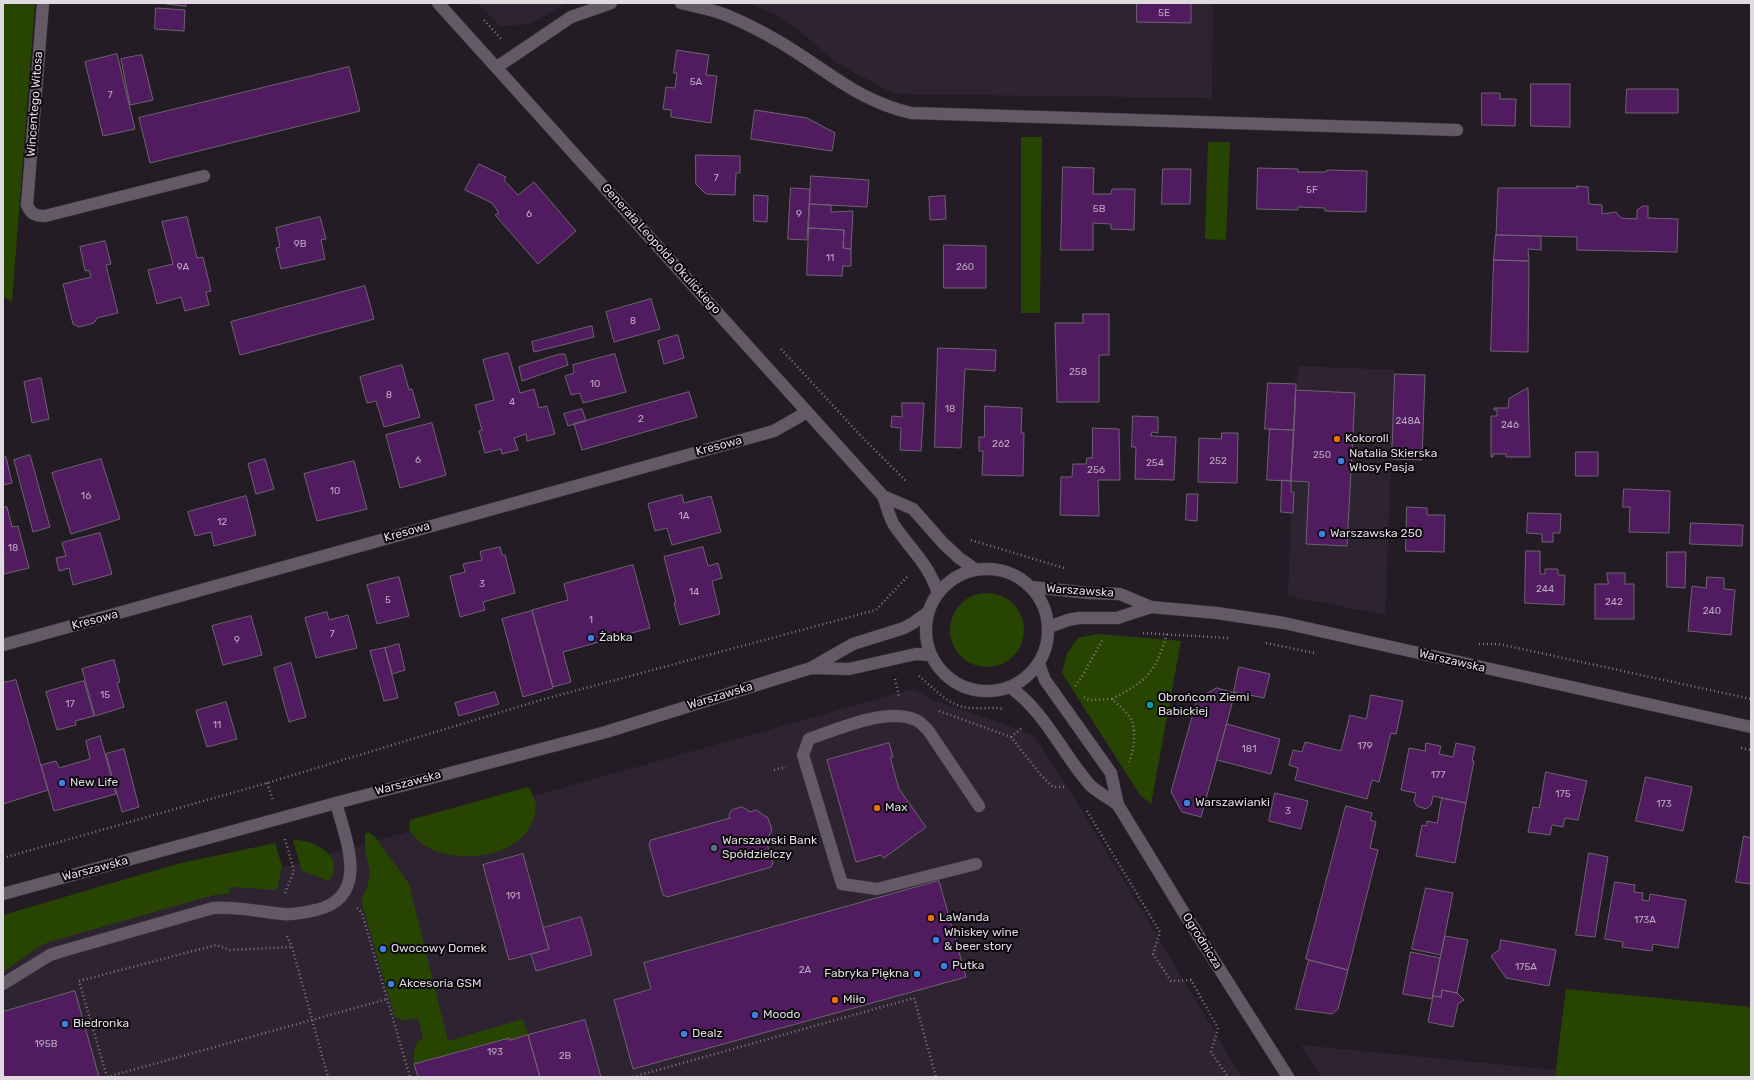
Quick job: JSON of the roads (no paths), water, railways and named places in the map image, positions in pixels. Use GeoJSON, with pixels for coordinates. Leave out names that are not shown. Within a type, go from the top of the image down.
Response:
{"type":"FeatureCollection","features":[{"type":"Feature","properties":{"kind":"main road","name":"Wincentego Witosa"},"geometry":{"type":"LineString","coordinates":[[42,3],[27,205],[30,211],[35,216],[46,216],[204,176]]}},
{"type":"Feature","properties":{"kind":"main road","name":"Generała Leopolda Okulickiego"},"geometry":{"type":"LineString","coordinates":[[438,3],[883,496],[894,524],[923,561],[932,576],[938,592]]}},
{"type":"Feature","properties":{"kind":"main road"},"geometry":{"type":"LineString","coordinates":[[497,67],[571,18],[611,3]]}},
{"type":"Feature","properties":{"kind":"main road"},"geometry":{"type":"LineString","coordinates":[[681,3],[725,14],[778,41],[848,87],[871,100],[894,109],[911,113],[1457,130]]}},
{"type":"Feature","properties":{"kind":"main road","name":"Kresowa"},"geometry":{"type":"LineString","coordinates":[[3,645],[774,431],[807,412]]}},
{"type":"Feature","properties":{"kind":"main road","name":"Generała Leopolda Okulickiego"},"geometry":{"type":"LineString","coordinates":[[883,496],[913,509],[943,543],[959,558],[975,569]]}},
{"type":"Feature","properties":{"kind":"main road"},"geometry":{"type":"LineString","coordinates":[[990,568],[1006,571],[1020,578],[1032,587],[1041,599],[1049,627],[1045,653],[1031,674],[1010,687],[995,691],[979,691],[964,687],[950,679],[939,668],[931,655],[926,634],[928,612],[938,592],[955,578],[975,569],[990,568]]}},
{"type":"Feature","properties":{"kind":"main road","name":"Warszawska"},"geometry":{"type":"LineString","coordinates":[[1032,587],[1090,593],[1120,594],[1151,607],[1217,613],[1284,622],[1751,727]]}},
{"type":"Feature","properties":{"kind":"main road","name":"Warszawska"},"geometry":{"type":"LineString","coordinates":[[1049,627],[1078,618],[1117,618],[1151,607]]}},
{"type":"Feature","properties":{"kind":"main road","name":"Warszawska"},"geometry":{"type":"LineString","coordinates":[[3,894],[336,802],[606,732],[811,668],[852,644],[904,628],[928,612]]}},
{"type":"Feature","properties":{"kind":"main road","name":"Warszawska"},"geometry":{"type":"LineString","coordinates":[[811,668],[849,669],[916,654],[931,655]]}},
{"type":"Feature","properties":{"kind":"main road","name":"Ogrodnicza"},"geometry":{"type":"LineString","coordinates":[[1038,664],[1046,680],[1112,773],[1118,805],[1184,913],[1288,1077]]}},
{"type":"Feature","properties":{"kind":"main road","name":"Ogrodnicza"},"geometry":{"type":"LineString","coordinates":[[1010,687],[1023,696],[1040,716],[1091,785],[1118,805]]}},
{"type":"Feature","properties":{"kind":"main road"},"geometry":{"type":"LineString","coordinates":[[976,864],[877,889],[842,884],[803,754],[809,739],[861,721],[896,716],[906,717],[918,721],[928,730],[979,806]]}},
{"type":"Feature","properties":{"kind":"main road"},"geometry":{"type":"LineString","coordinates":[[3,984],[50,955],[213,908],[236,908],[294,914],[322,908],[338,900],[344,895],[352,872],[336,802]]}},
{"type":"Feature","properties":{"kind":"place","name":"Kokoroll"},"geometry":{"type":"Point","coordinates":[1337,439]}},
{"type":"Feature","properties":{"kind":"place","name":"Natalia Skierska Włosy Pasja"},"geometry":{"type":"Point","coordinates":[1341,461]}},
{"type":"Feature","properties":{"kind":"place","name":"Warszawska 250"},"geometry":{"type":"Point","coordinates":[1322,534]}},
{"type":"Feature","properties":{"kind":"place","name":"Żabka"},"geometry":{"type":"Point","coordinates":[591,638]}},
{"type":"Feature","properties":{"kind":"place","name":"Obrońcom Ziemi Babickiej"},"geometry":{"type":"Point","coordinates":[1150,705]}},
{"type":"Feature","properties":{"kind":"place","name":"New Life"},"geometry":{"type":"Point","coordinates":[62,783]}},
{"type":"Feature","properties":{"kind":"place","name":"Warszawianki"},"geometry":{"type":"Point","coordinates":[1187,803]}},
{"type":"Feature","properties":{"kind":"place","name":"Max"},"geometry":{"type":"Point","coordinates":[877,808]}},
{"type":"Feature","properties":{"kind":"place","name":"Warszawski Bank Spółdzielczy"},"geometry":{"type":"Point","coordinates":[714,848]}},
{"type":"Feature","properties":{"kind":"place","name":"LaWanda"},"geometry":{"type":"Point","coordinates":[931,918]}},
{"type":"Feature","properties":{"kind":"place","name":"Whiskey wine & beer story"},"geometry":{"type":"Point","coordinates":[936,940]}},
{"type":"Feature","properties":{"kind":"place","name":"Owocowy Domek"},"geometry":{"type":"Point","coordinates":[383,949]}},
{"type":"Feature","properties":{"kind":"place","name":"Putka"},"geometry":{"type":"Point","coordinates":[944,966]}},
{"type":"Feature","properties":{"kind":"place","name":"Fabryka Piękna"},"geometry":{"type":"Point","coordinates":[917,974]}},
{"type":"Feature","properties":{"kind":"place","name":"Akcesoria GSM"},"geometry":{"type":"Point","coordinates":[391,984]}},
{"type":"Feature","properties":{"kind":"place","name":"Miło"},"geometry":{"type":"Point","coordinates":[835,1000]}},
{"type":"Feature","properties":{"kind":"place","name":"Moodo"},"geometry":{"type":"Point","coordinates":[755,1015]}},
{"type":"Feature","properties":{"kind":"place","name":"Biedronka"},"geometry":{"type":"Point","coordinates":[65,1024]}},
{"type":"Feature","properties":{"kind":"place","name":"Dealz"},"geometry":{"type":"Point","coordinates":[684,1034]}}]}
